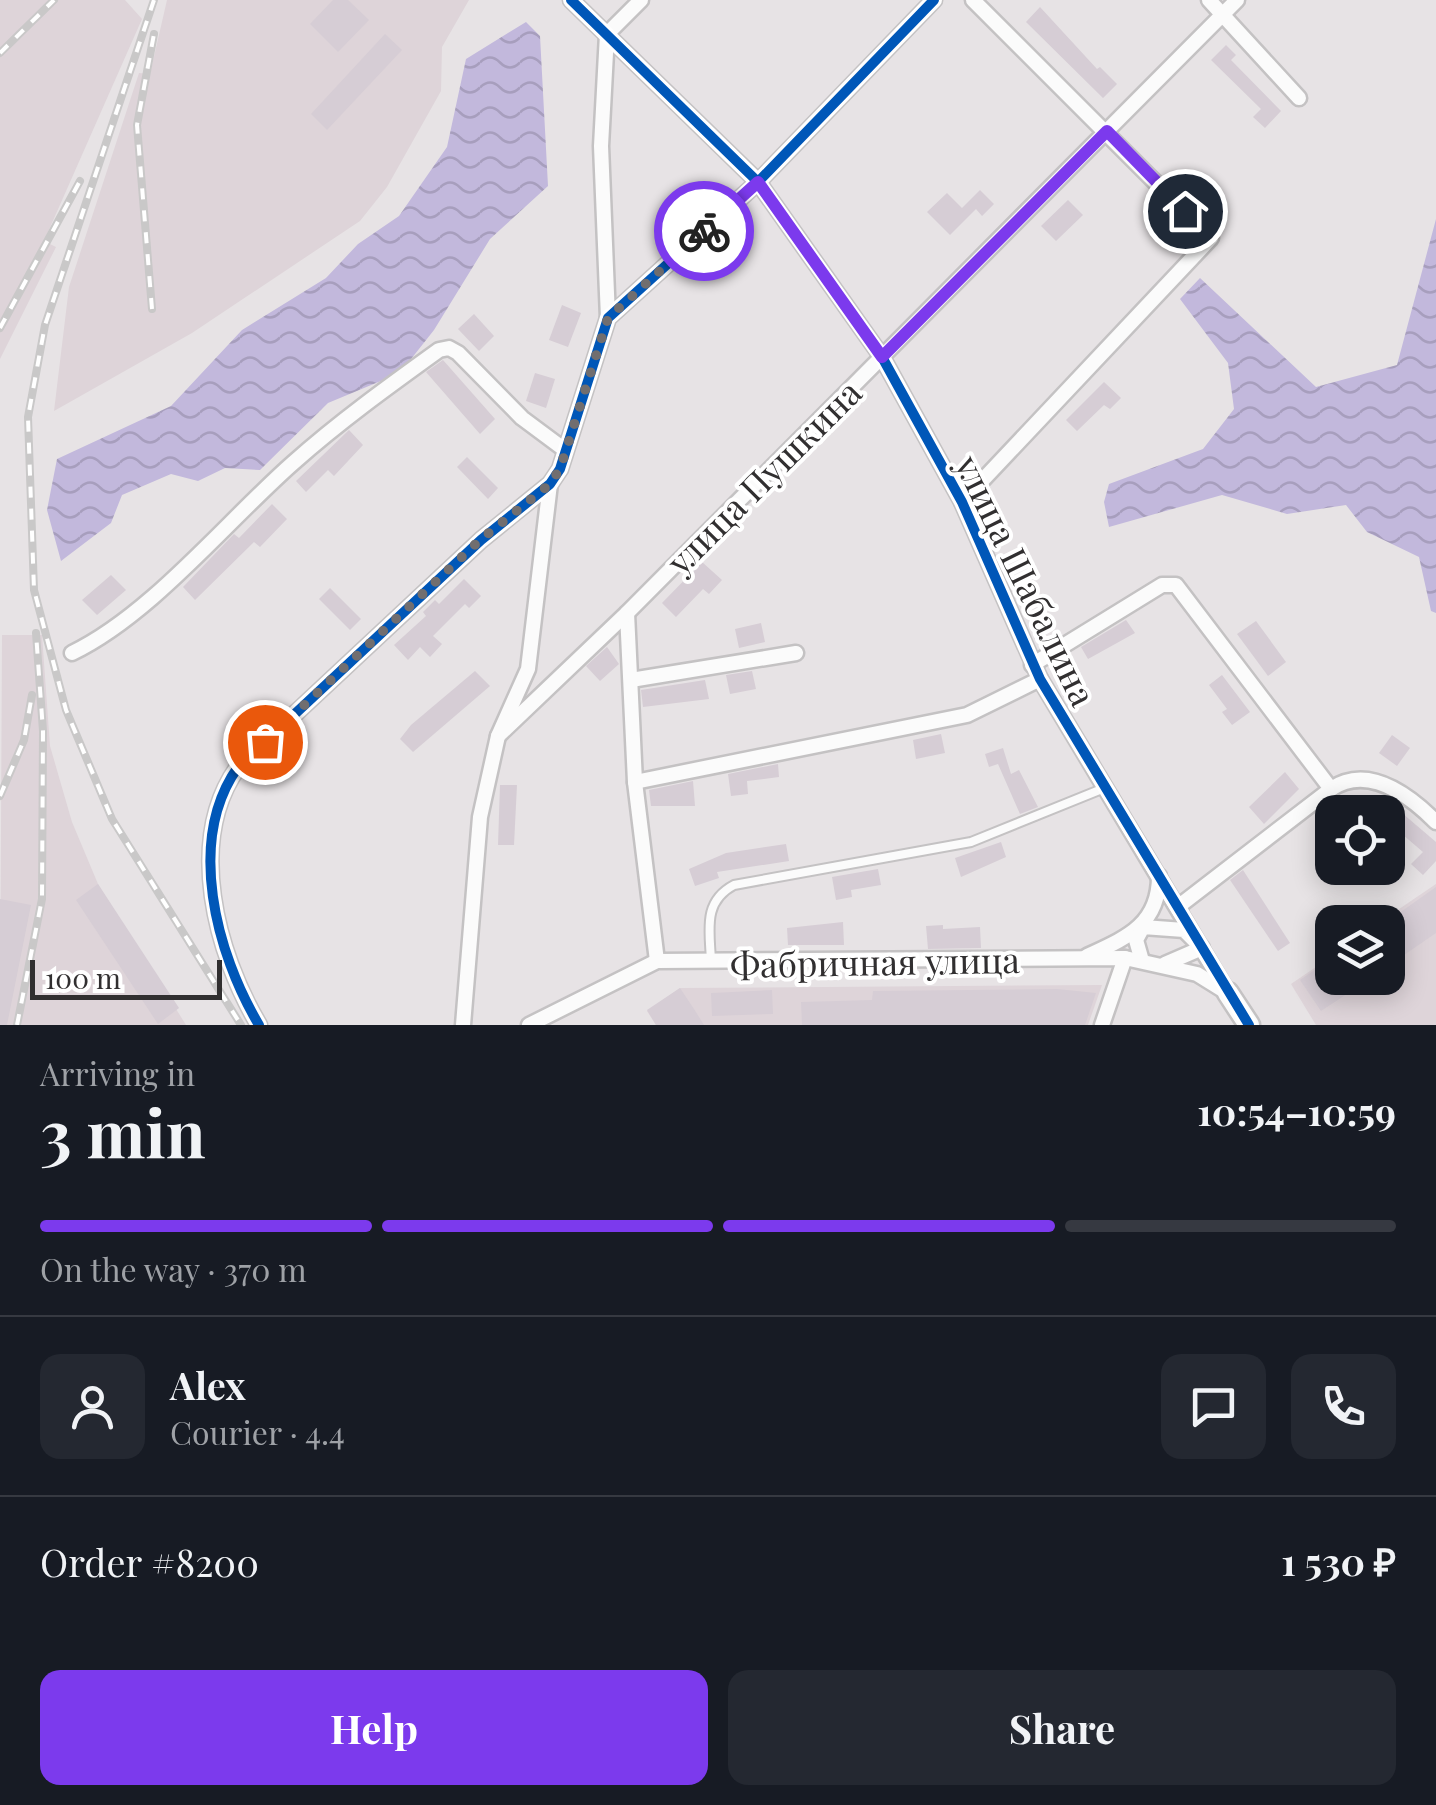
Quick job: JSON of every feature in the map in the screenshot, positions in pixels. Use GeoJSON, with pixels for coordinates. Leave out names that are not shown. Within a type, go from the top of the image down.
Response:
{"type":"FeatureCollection","features":[{"type":"Feature","properties":{"kind":"street","name":"улица Шабалина"},"geometry":{"type":"LineString","coordinates":[[571,0],[758,182],[882,357],[962,502],[1040,680],[1102,789],[1160,874],[1249,1025]]}},
{"type":"Feature","properties":{"kind":"street"},"geometry":{"type":"LineString","coordinates":[[463,1025],[480,817],[498,736],[528,669],[550,484],[566,450],[608,318],[601,146],[606,34],[641,0]]}},
{"type":"Feature","properties":{"kind":"street"},"geometry":{"type":"LineString","coordinates":[[608,318],[758,182],[934,0]]}},
{"type":"Feature","properties":{"kind":"street"},"geometry":{"type":"LineString","coordinates":[[962,502],[1210,238],[973,0]]}},
{"type":"Feature","properties":{"kind":"street"},"geometry":{"type":"LineString","coordinates":[[1209,0],[1299,98]]}},
{"type":"Feature","properties":{"kind":"street","name":"улица Пушкина"},"geometry":{"type":"LineString","coordinates":[[498,736],[628,613],[1238,0]]}},
{"type":"Feature","properties":{"kind":"street"},"geometry":{"type":"LineString","coordinates":[[72,653],[104,636],[224,530],[291,464],[438,350],[448,348],[458,353],[522,418],[566,450]]}},
{"type":"Feature","properties":{"kind":"street"},"geometry":{"type":"LineString","coordinates":[[259,1025],[231,970],[210,850],[216,809],[238,767],[480,540],[550,484]]}},
{"type":"Feature","properties":{"kind":"street"},"geometry":{"type":"LineString","coordinates":[[1032,664],[1162,585],[1176,585],[1331,789]]}},
{"type":"Feature","properties":{"kind":"street"},"geometry":{"type":"LineString","coordinates":[[628,613],[635,782],[657,961]]}},
{"type":"Feature","properties":{"kind":"street"},"geometry":{"type":"LineString","coordinates":[[630,680],[796,653]]}},
{"type":"Feature","properties":{"kind":"street"},"geometry":{"type":"LineString","coordinates":[[635,782],[967,715],[1040,680]]}},
{"type":"Feature","properties":{"kind":"street"},"geometry":{"type":"LineString","coordinates":[[1179,906],[1343,781],[1372,780],[1405,797],[1436,822]]}},
{"type":"Feature","properties":{"kind":"street"},"geometry":{"type":"LineString","coordinates":[[1142,961],[1136,940],[1159,896],[1160,874]]}},
{"type":"Feature","properties":{"kind":"street"},"geometry":{"type":"LineString","coordinates":[[1082,959],[1143,927],[1184,930],[1202,948],[1166,964]]}},
{"type":"Feature","properties":{"kind":"street"},"geometry":{"type":"LineString","coordinates":[[1102,1025],[1125,958]]}},
{"type":"Feature","properties":{"kind":"street","name":"Фабричная улица"},"geometry":{"type":"LineString","coordinates":[[529,1025],[657,961],[1125,958],[1166,964],[1197,974],[1228,993]]}},
{"type":"Feature","properties":{"kind":"lane"},"geometry":{"type":"LineString","coordinates":[[711,962],[710,912],[722,892],[734,885],[971,842],[1102,789]]}},
{"type":"Feature","properties":{"kind":"shaded area"},"geometry":{"type":"Polygon","coordinates":[[[0,0],[125,0],[142,19],[44,241],[56,247],[0,359],[0,0]]]}},
{"type":"Feature","properties":{"kind":"shaded area"},"geometry":{"type":"Polygon","coordinates":[[[167,0],[469,0],[442,47],[441,91],[387,187],[360,221],[192,333],[54,411],[69,287],[139,73],[150,74],[167,0]]]}},
{"type":"Feature","properties":{"kind":"shaded area"},"geometry":{"type":"Polygon","coordinates":[[[2,635],[42,635],[50,746],[72,822],[98,884],[186,1025],[0,1025],[2,635]]]}},
{"type":"Feature","properties":{"kind":"shaded area"},"geometry":{"type":"Polygon","coordinates":[[[1436,884],[1436,1025],[1316,1025],[1291,984],[1315,968],[1315,995],[1405,995],[1405,905],[1436,884]]]}},
{"type":"Feature","properties":{"kind":"shaded area"},"geometry":{"type":"Polygon","coordinates":[[[1102,985],[1088,1025],[656,1025],[647,1011],[680,988],[1102,985]]]}},
{"type":"Feature","properties":{"kind":"water"},"geometry":{"type":"Polygon","coordinates":[[[526,22],[540,36],[548,186],[490,239],[434,330],[400,373],[328,403],[260,470],[225,468],[198,481],[171,474],[122,495],[111,523],[61,561],[47,510],[57,459],[171,406],[242,330],[326,278],[358,244],[399,216],[447,147],[466,59],[526,22]]]}},
{"type":"Feature","properties":{"kind":"water"},"geometry":{"type":"Polygon","coordinates":[[[1436,219],[1436,613],[1431,611],[1419,557],[1367,532],[1346,505],[1287,514],[1222,495],[1109,527],[1104,502],[1109,484],[1203,449],[1234,409],[1228,363],[1180,299],[1200,278],[1316,387],[1397,365],[1436,219]]]}},
{"type":"Feature","properties":{"kind":"building"},"geometry":{"type":"Polygon","coordinates":[[[333,0],[348,0],[369,20],[338,52],[310,24],[333,0]]]}},
{"type":"Feature","properties":{"kind":"building"},"geometry":{"type":"Polygon","coordinates":[[[1040,7],[1097,69],[1100,67],[1117,84],[1103,98],[1026,22],[1040,7]]]}},
{"type":"Feature","properties":{"kind":"building"},"geometry":{"type":"Polygon","coordinates":[[[385,34],[402,50],[327,130],[311,114],[385,34]]]}},
{"type":"Feature","properties":{"kind":"building"},"geometry":{"type":"Polygon","coordinates":[[[1226,45],[1236,55],[1231,60],[1281,111],[1265,128],[1253,117],[1261,109],[1211,60],[1226,45]]]}},
{"type":"Feature","properties":{"kind":"building"},"geometry":{"type":"Polygon","coordinates":[[[980,190],[994,204],[982,216],[976,209],[950,235],[927,212],[947,193],[962,208],[980,190]]]}},
{"type":"Feature","properties":{"kind":"building"},"geometry":{"type":"Polygon","coordinates":[[[1068,200],[1083,215],[1056,241],[1041,226],[1068,200]]]}},
{"type":"Feature","properties":{"kind":"building"},"geometry":{"type":"Polygon","coordinates":[[[562,305],[581,313],[568,347],[549,340],[562,305]]]}},
{"type":"Feature","properties":{"kind":"building"},"geometry":{"type":"Polygon","coordinates":[[[474,314],[494,336],[479,351],[458,329],[474,314]]]}},
{"type":"Feature","properties":{"kind":"building"},"geometry":{"type":"Polygon","coordinates":[[[443,360],[495,419],[480,434],[426,372],[443,360]]]}},
{"type":"Feature","properties":{"kind":"building"},"geometry":{"type":"Polygon","coordinates":[[[535,373],[555,379],[546,408],[526,401],[535,373]]]}},
{"type":"Feature","properties":{"kind":"building"},"geometry":{"type":"Polygon","coordinates":[[[1104,382],[1121,398],[1110,409],[1104,405],[1077,431],[1066,420],[1104,382]]]}},
{"type":"Feature","properties":{"kind":"building"},"geometry":{"type":"Polygon","coordinates":[[[349,430],[363,445],[334,476],[328,470],[306,492],[296,481],[349,430]]]}},
{"type":"Feature","properties":{"kind":"building"},"geometry":{"type":"Polygon","coordinates":[[[467,457],[498,488],[488,499],[457,467],[467,457]]]}},
{"type":"Feature","properties":{"kind":"building"},"geometry":{"type":"Polygon","coordinates":[[[272,504],[287,519],[260,547],[254,542],[195,600],[183,587],[234,534],[239,538],[272,504]]]}},
{"type":"Feature","properties":{"kind":"building"},"geometry":{"type":"Polygon","coordinates":[[[702,562],[722,580],[709,594],[703,589],[676,617],[662,603],[702,562]]]}},
{"type":"Feature","properties":{"kind":"building"},"geometry":{"type":"Polygon","coordinates":[[[111,575],[126,590],[97,615],[82,600],[111,575]]]}},
{"type":"Feature","properties":{"kind":"building"},"geometry":{"type":"Polygon","coordinates":[[[464,579],[481,596],[469,608],[465,604],[433,636],[442,644],[430,657],[420,647],[408,660],[394,645],[426,616],[423,612],[435,600],[439,604],[464,579]]]}},
{"type":"Feature","properties":{"kind":"building"},"geometry":{"type":"Polygon","coordinates":[[[330,588],[361,619],[350,630],[319,599],[330,588]]]}},
{"type":"Feature","properties":{"kind":"building"},"geometry":{"type":"Polygon","coordinates":[[[1126,620],[1135,633],[1088,659],[1081,647],[1126,620]]]}},
{"type":"Feature","properties":{"kind":"building"},"geometry":{"type":"Polygon","coordinates":[[[1256,621],[1286,662],[1268,676],[1237,634],[1256,621]]]}},
{"type":"Feature","properties":{"kind":"building"},"geometry":{"type":"Polygon","coordinates":[[[761,623],[765,642],[739,648],[735,629],[761,623]]]}},
{"type":"Feature","properties":{"kind":"building"},"geometry":{"type":"Polygon","coordinates":[[[607,647],[619,664],[600,681],[586,666],[607,647]]]}},
{"type":"Feature","properties":{"kind":"building"},"geometry":{"type":"Polygon","coordinates":[[[475,671],[490,686],[413,752],[400,739],[475,671]]]}},
{"type":"Feature","properties":{"kind":"building"},"geometry":{"type":"Polygon","coordinates":[[[752,671],[756,689],[730,694],[726,675],[752,671]]]}},
{"type":"Feature","properties":{"kind":"building"},"geometry":{"type":"Polygon","coordinates":[[[1222,675],[1250,712],[1232,725],[1222,712],[1227,709],[1209,685],[1222,675]]]}},
{"type":"Feature","properties":{"kind":"building"},"geometry":{"type":"Polygon","coordinates":[[[705,680],[709,699],[643,707],[641,690],[705,680]]]}},
{"type":"Feature","properties":{"kind":"building"},"geometry":{"type":"Polygon","coordinates":[[[941,734],[945,753],[916,759],[913,740],[941,734]]]}},
{"type":"Feature","properties":{"kind":"building"},"geometry":{"type":"Polygon","coordinates":[[[1392,735],[1410,748],[1397,766],[1379,753],[1392,735]]]}},
{"type":"Feature","properties":{"kind":"building"},"geometry":{"type":"Polygon","coordinates":[[[1003,748],[1011,774],[1019,770],[1038,807],[1020,814],[998,764],[989,767],[985,754],[1003,748]]]}},
{"type":"Feature","properties":{"kind":"building"},"geometry":{"type":"Polygon","coordinates":[[[778,764],[779,777],[747,781],[748,794],[731,796],[728,774],[778,764]]]}},
{"type":"Feature","properties":{"kind":"building"},"geometry":{"type":"Polygon","coordinates":[[[1285,772],[1299,789],[1264,824],[1249,807],[1285,772]]]}},
{"type":"Feature","properties":{"kind":"building"},"geometry":{"type":"Polygon","coordinates":[[[693,781],[695,806],[651,806],[649,790],[693,781]]]}},
{"type":"Feature","properties":{"kind":"building"},"geometry":{"type":"Polygon","coordinates":[[[500,785],[517,785],[514,845],[498,845],[500,785]]]}},
{"type":"Feature","properties":{"kind":"building"},"geometry":{"type":"Polygon","coordinates":[[[1405,816],[1436,842],[1436,861],[1423,875],[1411,864],[1423,852],[1405,837],[1405,816]]]}},
{"type":"Feature","properties":{"kind":"building"},"geometry":{"type":"Polygon","coordinates":[[[1001,842],[1006,857],[961,877],[955,858],[1001,842]]]}},
{"type":"Feature","properties":{"kind":"building"},"geometry":{"type":"Polygon","coordinates":[[[786,844],[789,861],[717,872],[719,878],[695,886],[689,869],[726,853],[786,844]]]}},
{"type":"Feature","properties":{"kind":"building"},"geometry":{"type":"Polygon","coordinates":[[[878,869],[881,885],[851,890],[852,897],[836,900],[832,877],[878,869]]]}},
{"type":"Feature","properties":{"kind":"building"},"geometry":{"type":"Polygon","coordinates":[[[1243,870],[1290,943],[1278,951],[1230,880],[1243,870]]]}},
{"type":"Feature","properties":{"kind":"building"},"geometry":{"type":"Polygon","coordinates":[[[98,884],[179,1008],[158,1024],[76,900],[98,884]]]}},
{"type":"Feature","properties":{"kind":"building"},"geometry":{"type":"Polygon","coordinates":[[[1436,887],[1436,933],[1405,954],[1405,909],[1436,887]]]}},
{"type":"Feature","properties":{"kind":"building"},"geometry":{"type":"Polygon","coordinates":[[[0,899],[31,905],[7,1025],[0,1025],[0,899]]]}},
{"type":"Feature","properties":{"kind":"building"},"geometry":{"type":"Polygon","coordinates":[[[843,922],[844,945],[788,945],[787,928],[843,922]]]}},
{"type":"Feature","properties":{"kind":"building"},"geometry":{"type":"Polygon","coordinates":[[[943,925],[943,929],[980,927],[981,948],[928,949],[926,926],[943,925]]]}},
{"type":"Feature","properties":{"kind":"building"},"geometry":{"type":"Polygon","coordinates":[[[1315,970],[1315,995],[1345,995],[1321,1011],[1300,980],[1315,970]]]}},
{"type":"Feature","properties":{"kind":"building"},"geometry":{"type":"Polygon","coordinates":[[[680,988],[704,1025],[656,1025],[647,1010],[680,988]]]}},
{"type":"Feature","properties":{"kind":"building"},"geometry":{"type":"Polygon","coordinates":[[[1057,989],[1096,993],[1085,1025],[802,1025],[801,1002],[872,1000],[873,991],[1057,989]]]}},
{"type":"Feature","properties":{"kind":"building"},"geometry":{"type":"Polygon","coordinates":[[[772,990],[773,1014],[712,1016],[711,993],[772,990]]]}},
{"type":"Feature","properties":{"kind":"railway"},"geometry":{"type":"LineString","coordinates":[[0,53],[54,0]]}},
{"type":"Feature","properties":{"kind":"railway"},"geometry":{"type":"LineString","coordinates":[[154,0],[45,325],[28,417],[34,590],[66,710],[112,819],[241,1025]]}},
{"type":"Feature","properties":{"kind":"railway"},"geometry":{"type":"LineString","coordinates":[[152,309],[137,125],[154,34]]}},
{"type":"Feature","properties":{"kind":"railway"},"geometry":{"type":"LineString","coordinates":[[0,328],[80,181]]}},
{"type":"Feature","properties":{"kind":"railway"},"geometry":{"type":"LineString","coordinates":[[17,1025],[42,899],[43,731],[36,633]]}},
{"type":"Feature","properties":{"kind":"railway"},"geometry":{"type":"LineString","coordinates":[[0,796],[24,740],[32,695]]}},
{"type":"Feature","properties":{"kind":"cycle path"},"geometry":{"type":"LineString","coordinates":[[571,0],[758,182],[882,357],[962,502],[1040,679],[1249,1025]]}},
{"type":"Feature","properties":{"kind":"cycle path"},"geometry":{"type":"LineString","coordinates":[[259,1025],[230,965],[213,896],[210,862],[213,828],[222,796],[238,767],[481,540],[550,484],[560,469],[608,318],[758,182],[934,0]]}},
{"type":"Feature","properties":{"kind":"way so far"},"geometry":{"type":"LineString","coordinates":[[265,742],[480,540],[550,484],[560,469],[608,318],[704,231]]}},
{"type":"Feature","properties":{"kind":"route"},"geometry":{"type":"LineString","coordinates":[[704,231],[758,182],[882,357],[1107,131],[1185,211]]}}]}
